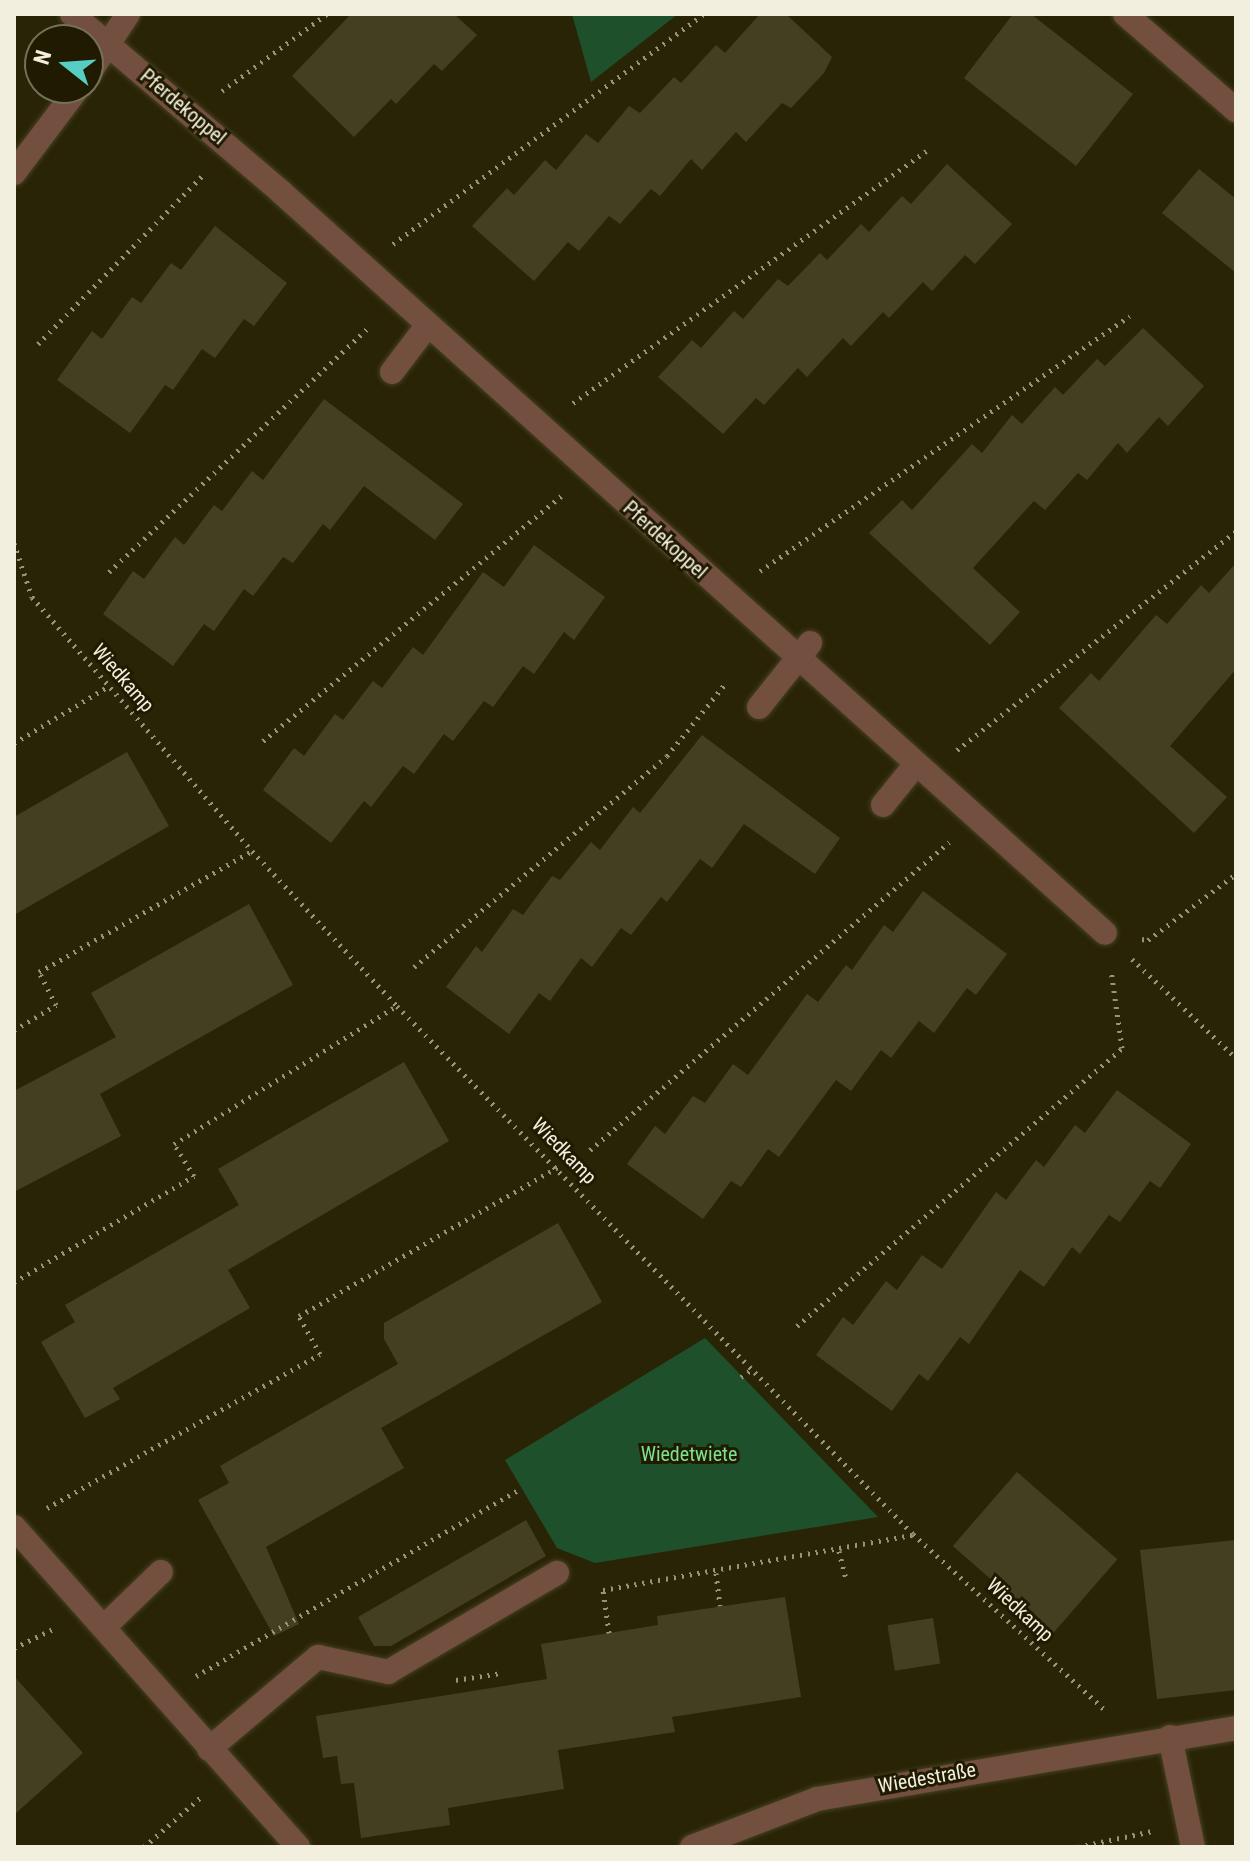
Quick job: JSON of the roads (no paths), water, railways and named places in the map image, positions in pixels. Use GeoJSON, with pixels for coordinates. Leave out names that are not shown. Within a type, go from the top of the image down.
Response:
{"type":"FeatureCollection","features":[{"type":"Feature","properties":{"kind":"street","name":"Pferdekoppel"},"geometry":{"type":"LineString","coordinates":[[72,14],[192,113],[726,595],[803,651],[921,768],[1105,933]]}},
{"type":"Feature","properties":{"kind":"street"},"geometry":{"type":"LineString","coordinates":[[104,54],[128,14]]}},
{"type":"Feature","properties":{"kind":"street"},"geometry":{"type":"LineString","coordinates":[[1125,14],[1236,110]]}},
{"type":"Feature","properties":{"kind":"street"},"geometry":{"type":"LineString","coordinates":[[14,173],[66,104]]}},
{"type":"Feature","properties":{"kind":"street"},"geometry":{"type":"LineString","coordinates":[[392,372],[427,326]]}},
{"type":"Feature","properties":{"kind":"street"},"geometry":{"type":"LineString","coordinates":[[759,707],[803,651]]}},
{"type":"Feature","properties":{"kind":"street"},"geometry":{"type":"LineString","coordinates":[[883,805],[921,768]]}},
{"type":"Feature","properties":{"kind":"street"},"geometry":{"type":"LineString","coordinates":[[14,1527],[104,1627],[161,1697],[298,1847]]}},
{"type":"Feature","properties":{"kind":"street"},"geometry":{"type":"LineString","coordinates":[[104,1627],[161,1572]]}},
{"type":"Feature","properties":{"kind":"street"},"geometry":{"type":"LineString","coordinates":[[209,1749],[318,1657],[388,1672],[557,1573]]}},
{"type":"Feature","properties":{"kind":"street","name":"Wiedestraße"},"geometry":{"type":"LineString","coordinates":[[692,1847],[817,1799],[1236,1728]]}},
{"type":"Feature","properties":{"kind":"street"},"geometry":{"type":"LineString","coordinates":[[1170,1737],[1190,1835]]}},
{"type":"Feature","properties":{"kind":"park label","name":"Wiedetwiete"},"geometry":{"type":"Point","coordinates":[689,1454]}}]}
